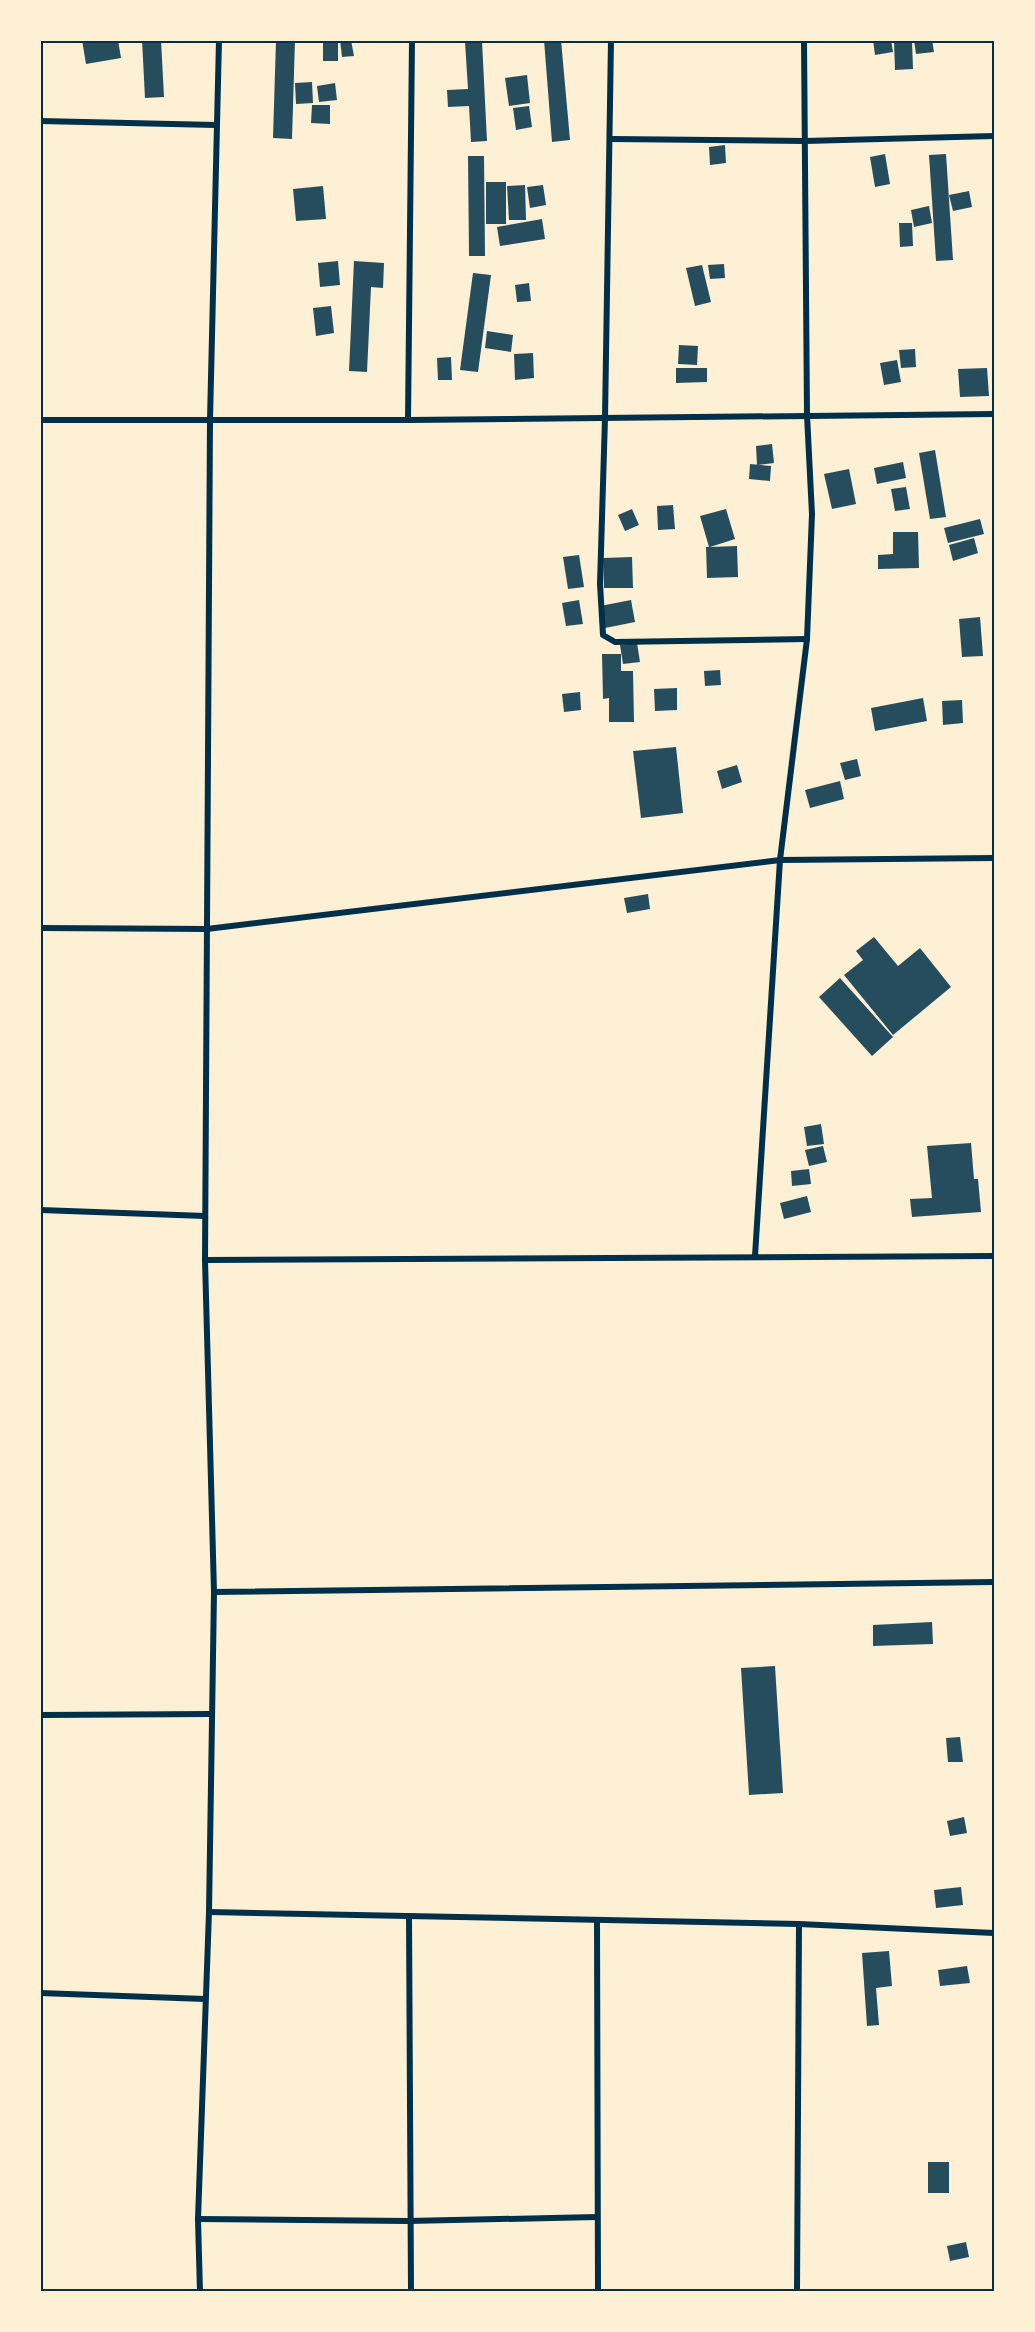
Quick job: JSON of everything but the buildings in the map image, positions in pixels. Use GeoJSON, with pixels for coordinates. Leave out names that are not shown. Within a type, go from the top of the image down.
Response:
{"type":"FeatureCollection","features":[{"type":"Feature","properties":{"kind":"street"},"geometry":{"type":"LineString","coordinates":[[200,2292],[198,2219],[209,1912],[214,1592],[205,1216],[210,420],[219,40]]}},
{"type":"Feature","properties":{"kind":"street"},"geometry":{"type":"LineString","coordinates":[[408,420],[412,40]]}},
{"type":"Feature","properties":{"kind":"street"},"geometry":{"type":"LineString","coordinates":[[611,40],[611,139],[600,584],[603,635],[615,642],[807,639]]}},
{"type":"Feature","properties":{"kind":"street"},"geometry":{"type":"LineString","coordinates":[[755,1256],[780,860],[807,639],[812,514],[807,415],[804,40]]}},
{"type":"Feature","properties":{"kind":"street"},"geometry":{"type":"LineString","coordinates":[[40,121],[216,125]]}},
{"type":"Feature","properties":{"kind":"street"},"geometry":{"type":"LineString","coordinates":[[611,139],[805,141],[994,136]]}},
{"type":"Feature","properties":{"kind":"street"},"geometry":{"type":"LineString","coordinates":[[40,420],[408,420],[994,414]]}},
{"type":"Feature","properties":{"kind":"street"},"geometry":{"type":"LineString","coordinates":[[40,928],[207,929],[780,860],[994,858]]}},
{"type":"Feature","properties":{"kind":"street"},"geometry":{"type":"LineString","coordinates":[[40,1210],[205,1216]]}},
{"type":"Feature","properties":{"kind":"street"},"geometry":{"type":"LineString","coordinates":[[205,1260],[994,1256]]}},
{"type":"Feature","properties":{"kind":"street"},"geometry":{"type":"LineString","coordinates":[[214,1592],[994,1582]]}},
{"type":"Feature","properties":{"kind":"street"},"geometry":{"type":"LineString","coordinates":[[40,1715],[211,1714]]}},
{"type":"Feature","properties":{"kind":"street"},"geometry":{"type":"LineString","coordinates":[[209,1912],[799,1924],[994,1933]]}},
{"type":"Feature","properties":{"kind":"street"},"geometry":{"type":"LineString","coordinates":[[409,1916],[408,2221],[411,2292]]}},
{"type":"Feature","properties":{"kind":"street"},"geometry":{"type":"LineString","coordinates":[[597,1921],[598,2292]]}},
{"type":"Feature","properties":{"kind":"street"},"geometry":{"type":"LineString","coordinates":[[797,2292],[799,1924]]}},
{"type":"Feature","properties":{"kind":"street"},"geometry":{"type":"LineString","coordinates":[[40,1993],[205,1999]]}},
{"type":"Feature","properties":{"kind":"street"},"geometry":{"type":"LineString","coordinates":[[198,2219],[408,2221],[597,2217]]}}]}
